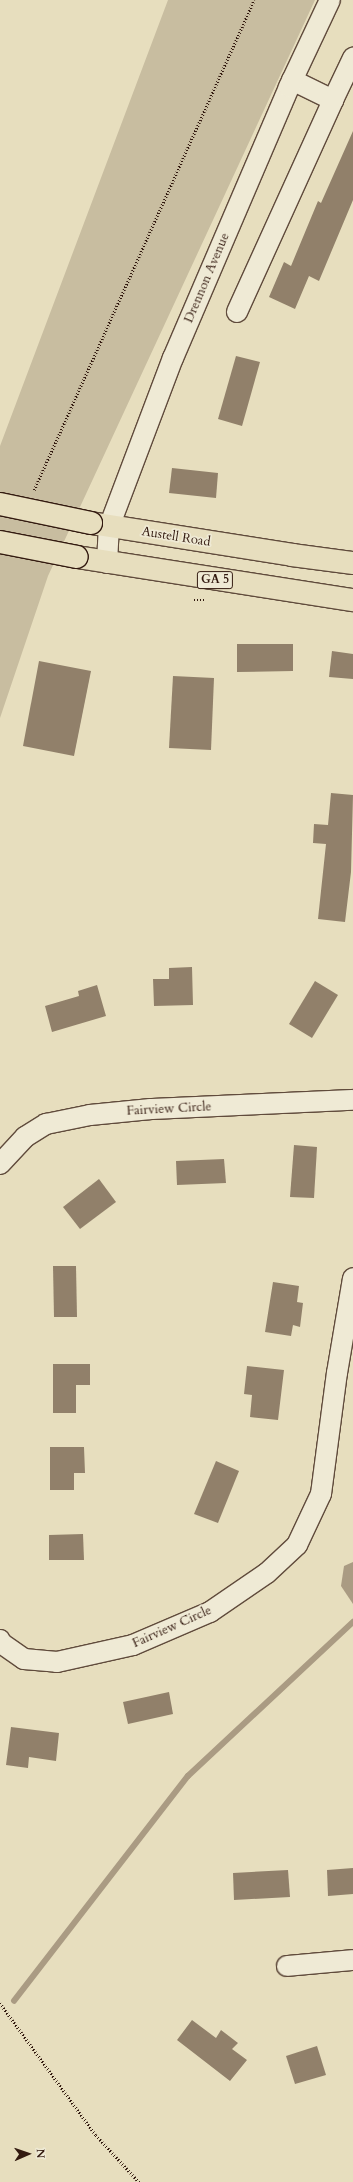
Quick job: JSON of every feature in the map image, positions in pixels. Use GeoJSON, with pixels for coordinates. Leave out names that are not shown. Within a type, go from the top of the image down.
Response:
{"type":"FeatureCollection","features":[{"type":"Feature","properties":{"kind":"main road","name":"Austell Road"},"geometry":{"type":"LineString","coordinates":[[0,504],[100,525],[353,563]]}},
{"type":"Feature","properties":{"kind":"main road","name":"GA 5"},"geometry":{"type":"LineString","coordinates":[[0,542],[107,563],[353,600]]}},
{"type":"Feature","properties":{"kind":"street","name":"Drennon Avenue"},"geometry":{"type":"LineString","coordinates":[[107,563],[100,525],[292,80],[330,0]]}},
{"type":"Feature","properties":{"kind":"street"},"geometry":{"type":"LineString","coordinates":[[237,312],[353,58]]}},
{"type":"Feature","properties":{"kind":"street"},"geometry":{"type":"LineString","coordinates":[[292,80],[333,100]]}},
{"type":"Feature","properties":{"kind":"street","name":"Fairview Circle"},"geometry":{"type":"LineString","coordinates":[[0,1164],[25,1137],[46,1124],[90,1115],[151,1109],[353,1100]]}},
{"type":"Feature","properties":{"kind":"street","name":"Fairview Circle"},"geometry":{"type":"LineString","coordinates":[[0,1640],[24,1659],[57,1662],[133,1645],[210,1612],[267,1573],[297,1545],[321,1494],[337,1373],[353,1278]]}},
{"type":"Feature","properties":{"kind":"street"},"geometry":{"type":"LineString","coordinates":[[287,1966],[353,1960]]}},
{"type":"Feature","properties":{"kind":"path"},"geometry":{"type":"LineString","coordinates":[[33,493],[254,0]]}},
{"type":"Feature","properties":{"kind":"path"},"geometry":{"type":"LineString","coordinates":[[194,600],[204,600]]}},
{"type":"Feature","properties":{"kind":"path"},"geometry":{"type":"LineString","coordinates":[[0,2003],[96,2135],[139,2182]]}},
{"type":"Feature","properties":{"kind":"shaded area"},"geometry":{"type":"Polygon","coordinates":[[[168,0],[315,0],[48,576],[0,718],[0,446],[168,0]]]}},
{"type":"Feature","properties":{"kind":"shaded area"},"geometry":{"type":"Polygon","coordinates":[[[353,1562],[353,1604],[341,1586],[344,1566],[353,1562]]]}},
{"type":"Feature","properties":{"kind":"building"},"geometry":{"type":"Polygon","coordinates":[[[353,131],[353,200],[319,281],[309,276],[295,309],[269,297],[284,262],[291,266],[318,201],[321,203],[353,131]]]}},
{"type":"Feature","properties":{"kind":"building"},"geometry":{"type":"Polygon","coordinates":[[[236,356],[260,362],[242,426],[218,419],[236,356]]]}},
{"type":"Feature","properties":{"kind":"building"},"geometry":{"type":"Polygon","coordinates":[[[172,468],[218,473],[216,498],[169,493],[172,468]]]}},
{"type":"Feature","properties":{"kind":"building"},"geometry":{"type":"Polygon","coordinates":[[[237,644],[293,644],[293,671],[237,672],[237,644]]]}},
{"type":"Feature","properties":{"kind":"building"},"geometry":{"type":"Polygon","coordinates":[[[332,651],[353,654],[353,679],[329,677],[332,651]]]}},
{"type":"Feature","properties":{"kind":"building"},"geometry":{"type":"Polygon","coordinates":[[[39,661],[91,671],[74,756],[23,746],[39,661]]]}},
{"type":"Feature","properties":{"kind":"building"},"geometry":{"type":"Polygon","coordinates":[[[173,676],[214,678],[211,750],[169,748],[173,676]]]}},
{"type":"Feature","properties":{"kind":"building"},"geometry":{"type":"Polygon","coordinates":[[[331,793],[353,795],[351,872],[345,922],[318,919],[326,844],[313,843],[314,824],[328,825],[331,793]]]}},
{"type":"Feature","properties":{"kind":"building"},"geometry":{"type":"Polygon","coordinates":[[[192,967],[193,1005],[154,1006],[153,979],[169,979],[169,968],[192,967]]]}},
{"type":"Feature","properties":{"kind":"building"},"geometry":{"type":"Polygon","coordinates":[[[315,981],[338,995],[312,1038],[289,1024],[315,981]]]}},
{"type":"Feature","properties":{"kind":"building"},"geometry":{"type":"Polygon","coordinates":[[[97,985],[106,1016],[52,1032],[45,1006],[79,996],[78,991],[97,985]]]}},
{"type":"Feature","properties":{"kind":"building"},"geometry":{"type":"Polygon","coordinates":[[[294,1145],[317,1147],[314,1198],[290,1197],[294,1145]]]}},
{"type":"Feature","properties":{"kind":"building"},"geometry":{"type":"Polygon","coordinates":[[[224,1159],[226,1183],[177,1185],[176,1161],[224,1159]]]}},
{"type":"Feature","properties":{"kind":"building"},"geometry":{"type":"Polygon","coordinates":[[[99,1179],[116,1202],[80,1229],[63,1207],[99,1179]]]}},
{"type":"Feature","properties":{"kind":"building"},"geometry":{"type":"Polygon","coordinates":[[[53,1266],[76,1266],[77,1317],[54,1317],[53,1266]]]}},
{"type":"Feature","properties":{"kind":"building"},"geometry":{"type":"Polygon","coordinates":[[[273,1282],[299,1286],[297,1302],[303,1303],[300,1327],[293,1325],[291,1336],[265,1332],[273,1282]]]}},
{"type":"Feature","properties":{"kind":"building"},"geometry":{"type":"Polygon","coordinates":[[[53,1364],[90,1364],[90,1385],[76,1385],[76,1413],[53,1413],[53,1364]]]}},
{"type":"Feature","properties":{"kind":"building"},"geometry":{"type":"Polygon","coordinates":[[[247,1366],[284,1370],[278,1420],[250,1417],[252,1395],[244,1394],[247,1366]]]}},
{"type":"Feature","properties":{"kind":"building"},"geometry":{"type":"Polygon","coordinates":[[[50,1447],[84,1447],[85,1473],[74,1473],[74,1490],[50,1490],[50,1447]]]}},
{"type":"Feature","properties":{"kind":"building"},"geometry":{"type":"Polygon","coordinates":[[[216,1461],[239,1471],[218,1523],[194,1514],[216,1461]]]}},
{"type":"Feature","properties":{"kind":"building"},"geometry":{"type":"Polygon","coordinates":[[[83,1534],[84,1560],[49,1560],[49,1535],[83,1534]]]}},
{"type":"Feature","properties":{"kind":"building"},"geometry":{"type":"Polygon","coordinates":[[[169,1692],[173,1714],[128,1724],[123,1702],[169,1692]]]}},
{"type":"Feature","properties":{"kind":"building"},"geometry":{"type":"Polygon","coordinates":[[[11,1727],[59,1733],[56,1761],[29,1757],[28,1768],[6,1765],[11,1727]]]}},
{"type":"Feature","properties":{"kind":"building"},"geometry":{"type":"Polygon","coordinates":[[[353,1868],[353,1894],[328,1896],[327,1870],[353,1868]]]}},
{"type":"Feature","properties":{"kind":"building"},"geometry":{"type":"Polygon","coordinates":[[[288,1870],[290,1897],[234,1900],[233,1873],[288,1870]]]}},
{"type":"Feature","properties":{"kind":"building"},"geometry":{"type":"Polygon","coordinates":[[[192,2020],[216,2038],[221,2030],[238,2043],[232,2049],[247,2060],[230,2081],[177,2040],[192,2020]]]}},
{"type":"Feature","properties":{"kind":"building"},"geometry":{"type":"Polygon","coordinates":[[[317,2046],[326,2075],[295,2084],[286,2056],[317,2046]]]}},
{"type":"Feature","properties":{"kind":"waterway"},"geometry":{"type":"LineString","coordinates":[[14,2001],[188,1776],[353,1622]]}}]}
